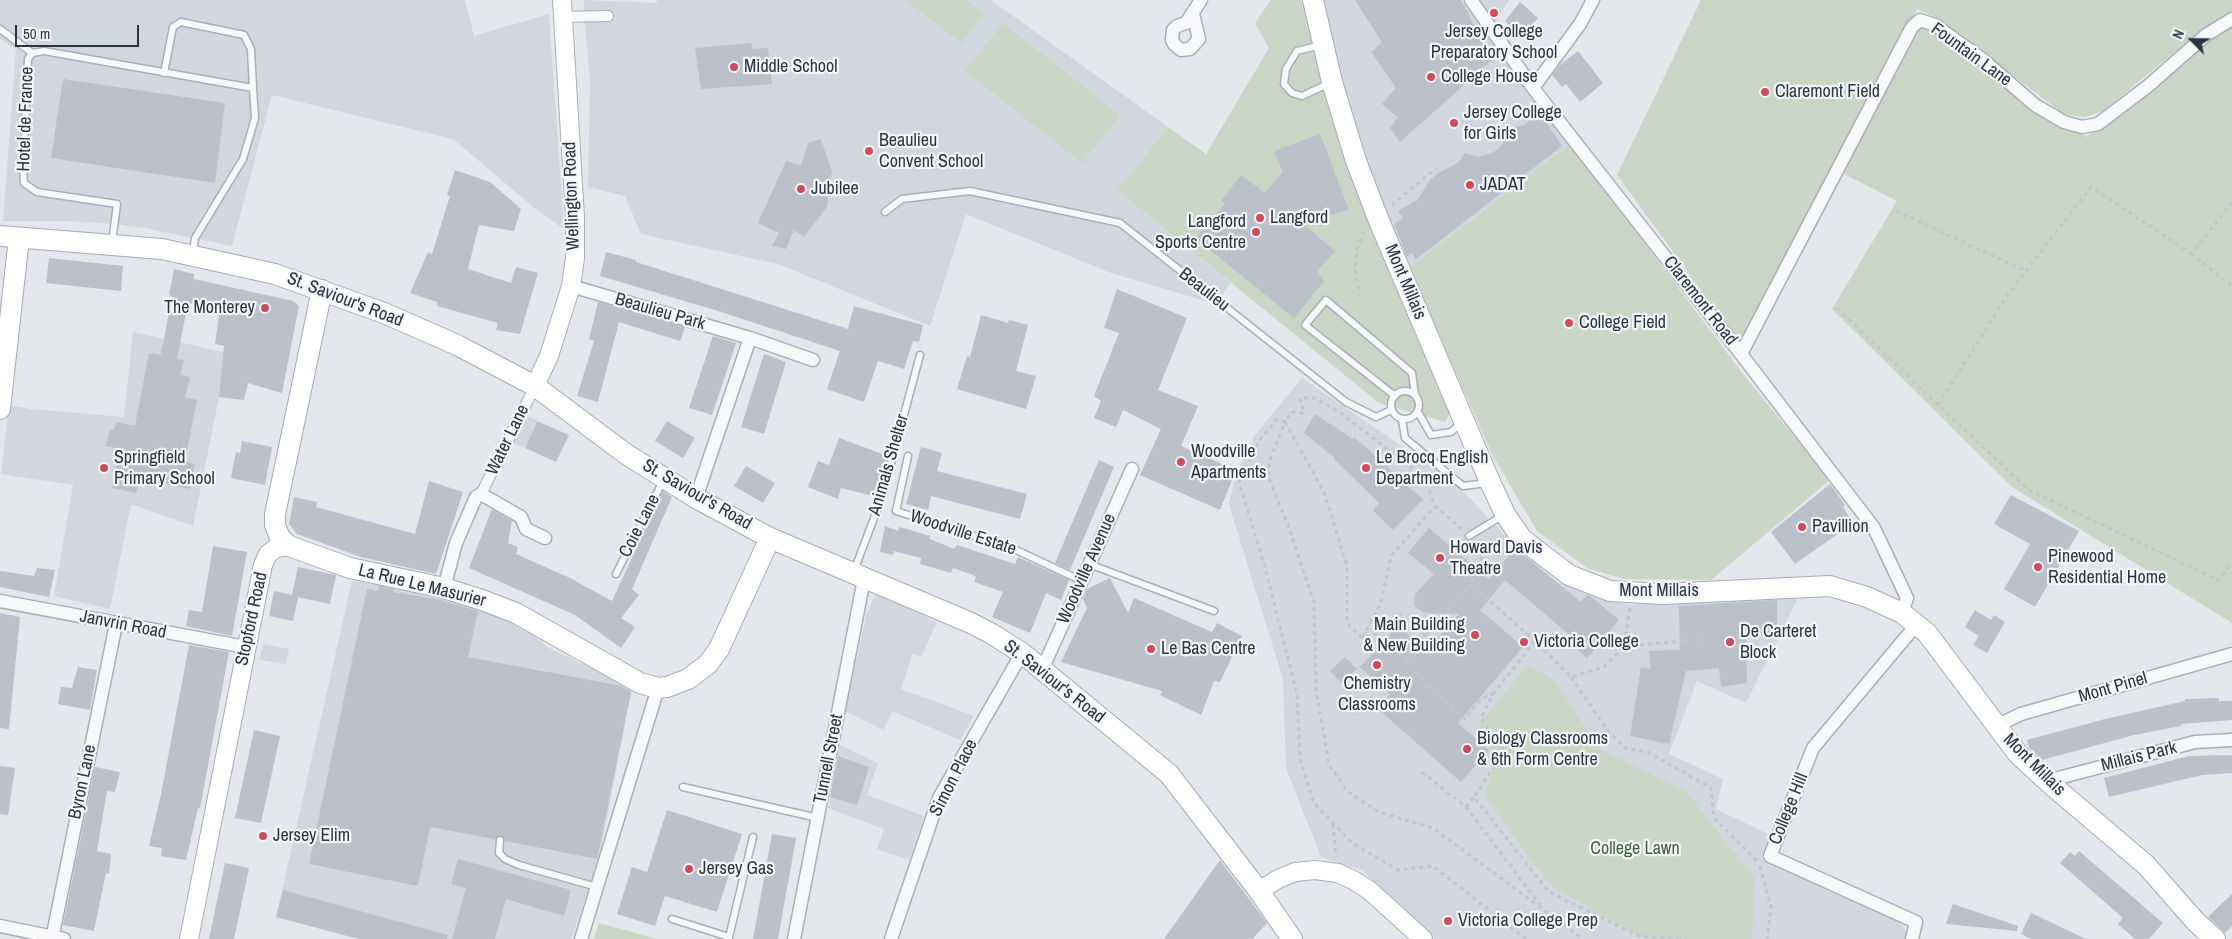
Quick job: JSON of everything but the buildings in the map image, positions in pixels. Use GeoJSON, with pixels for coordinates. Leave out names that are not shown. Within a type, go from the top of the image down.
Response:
{"type":"FeatureCollection","features":[{"type":"Feature","properties":{"kind":"main road","name":"Mont Millais"},"geometry":{"type":"LineString","coordinates":[[1313,0],[1332,82],[1356,161],[1379,222],[1490,482],[1505,514],[1522,538],[1568,575],[1610,591],[1662,594],[1830,586],[1867,598],[1909,618],[1926,633],[2018,754],[2146,865],[2196,922],[2216,939]]}},
{"type":"Feature","properties":{"kind":"main road","name":"Wellington Road"},"geometry":{"type":"LineString","coordinates":[[535,386],[549,356],[570,286],[575,258],[575,217],[562,8]]}},
{"type":"Feature","properties":{"kind":"main road","name":"St. Saviour's Road"},"geometry":{"type":"LineString","coordinates":[[10,237],[162,248],[275,274],[322,290],[457,345],[535,386],[626,454],[696,498],[770,538],[858,577],[972,623],[1022,653],[1169,774],[1259,891],[1292,939]]}},
{"type":"Feature","properties":{"kind":"main road"},"geometry":{"type":"LineString","coordinates":[[0,409],[10,237]]}},
{"type":"Feature","properties":{"kind":"main road"},"geometry":{"type":"LineString","coordinates":[[289,546],[280,538],[275,525],[275,514],[322,290]]}},
{"type":"Feature","properties":{"kind":"main road"},"geometry":{"type":"LineString","coordinates":[[658,688],[688,680],[708,664],[718,649],[770,538]]}},
{"type":"Feature","properties":{"kind":"main road","name":"La Rue Le Masurier"},"geometry":{"type":"LineString","coordinates":[[289,546],[350,568],[444,588],[516,613],[622,674],[640,683],[658,688]]}},
{"type":"Feature","properties":{"kind":"main road","name":"Stopford Road"},"geometry":{"type":"LineString","coordinates":[[189,939],[263,566],[268,554],[276,548],[289,546]]}},
{"type":"Feature","properties":{"kind":"main road"},"geometry":{"type":"LineString","coordinates":[[1259,891],[1278,879],[1295,872],[1327,871],[1338,873],[1361,885],[1423,939]]}},
{"type":"Feature","properties":{"kind":"street"},"geometry":{"type":"LineString","coordinates":[[1193,14],[1201,0]]}},
{"type":"Feature","properties":{"kind":"street","name":"Claremont Road"},"geometry":{"type":"LineString","coordinates":[[1471,0],[1533,88],[1874,528],[1907,598],[1909,618]]}},
{"type":"Feature","properties":{"kind":"street"},"geometry":{"type":"LineString","coordinates":[[1533,88],[1580,24],[1593,0]]}},
{"type":"Feature","properties":{"kind":"street"},"geometry":{"type":"LineString","coordinates":[[562,8],[608,16]]}},
{"type":"Feature","properties":{"kind":"street","name":"Fountain Lane"},"geometry":{"type":"LineString","coordinates":[[1741,354],[1912,27],[1920,20],[1935,25],[2035,104],[2064,122],[2082,127],[2098,124],[2148,86],[2206,35],[2232,19]]}},
{"type":"Feature","properties":{"kind":"street","name":"Beaulieu Park"},"geometry":{"type":"LineString","coordinates":[[570,286],[750,338],[814,360]]}},
{"type":"Feature","properties":{"kind":"street"},"geometry":{"type":"LineString","coordinates":[[696,498],[750,338]]}},
{"type":"Feature","properties":{"kind":"street","name":"Water Lane"},"geometry":{"type":"LineString","coordinates":[[481,494],[535,386]]}},
{"type":"Feature","properties":{"kind":"street","name":"Woodville Avenue"},"geometry":{"type":"LineString","coordinates":[[1042,670],[1132,469]]}},
{"type":"Feature","properties":{"kind":"street"},"geometry":{"type":"LineString","coordinates":[[444,588],[456,543],[476,497],[481,494],[522,517],[526,529],[545,538]]}},
{"type":"Feature","properties":{"kind":"street","name":"Tunnell Street"},"geometry":{"type":"LineString","coordinates":[[794,939],[818,818],[858,577]]}},
{"type":"Feature","properties":{"kind":"street","name":"Janvrin Road"},"geometry":{"type":"LineString","coordinates":[[0,601],[246,648]]}},
{"type":"Feature","properties":{"kind":"street","name":"College Hill"},"geometry":{"type":"LineString","coordinates":[[1909,618],[1813,748],[1770,856],[1916,922],[1912,939]]}},
{"type":"Feature","properties":{"kind":"street","name":"Byron Lane"},"geometry":{"type":"LineString","coordinates":[[56,938],[116,624]]}},
{"type":"Feature","properties":{"kind":"street","name":"Simon Place"},"geometry":{"type":"LineString","coordinates":[[892,939],[939,798],[1022,653]]}},
{"type":"Feature","properties":{"kind":"street","name":"Mont Pinel"},"geometry":{"type":"LineString","coordinates":[[1996,726],[2021,714],[2232,654]]}},
{"type":"Feature","properties":{"kind":"street"},"geometry":{"type":"LineString","coordinates":[[581,939],[658,688]]}},
{"type":"Feature","properties":{"kind":"street","name":"Millais Park"},"geometry":{"type":"LineString","coordinates":[[2047,781],[2195,742],[2232,740]]}},
{"type":"Feature","properties":{"kind":"street"},"geometry":{"type":"LineString","coordinates":[[0,926],[56,938]]}},
{"type":"Feature","properties":{"kind":"lane"},"geometry":{"type":"LineString","coordinates":[[164,72],[173,27],[181,22],[244,35],[251,48],[255,118],[243,159],[195,238],[193,255]]}},
{"type":"Feature","properties":{"kind":"lane"},"geometry":{"type":"LineString","coordinates":[[0,29],[32,53]]}},
{"type":"Feature","properties":{"kind":"lane"},"geometry":{"type":"LineString","coordinates":[[1323,45],[1297,51],[1286,69],[1284,84],[1292,93],[1302,96],[1332,82]]}},
{"type":"Feature","properties":{"kind":"lane","name":"Hotel de France"},"geometry":{"type":"LineString","coordinates":[[112,244],[117,204],[37,192],[24,183],[28,59],[32,53],[44,51],[253,88]]}},
{"type":"Feature","properties":{"kind":"lane","name":"Beaulieu"},"geometry":{"type":"LineString","coordinates":[[885,212],[902,199],[970,191],[1120,223],[1346,402],[1376,417],[1391,410]]}},
{"type":"Feature","properties":{"kind":"lane"},"geometry":{"type":"LineString","coordinates":[[1395,396],[1305,325],[1326,300],[1412,373],[1415,396],[1419,404],[1418,412],[1431,435],[1451,432],[1464,420]]}},
{"type":"Feature","properties":{"kind":"lane","name":"Animals Shelter"},"geometry":{"type":"LineString","coordinates":[[858,577],[882,497],[920,355]]}},
{"type":"Feature","properties":{"kind":"lane"},"geometry":{"type":"LineString","coordinates":[[1415,396],[1403,391],[1392,400],[1391,410],[1397,418],[1402,420],[1410,419],[1418,412]]}},
{"type":"Feature","properties":{"kind":"lane"},"geometry":{"type":"LineString","coordinates":[[1402,420],[1405,438],[1463,486],[1490,482]]}},
{"type":"Feature","properties":{"kind":"lane","name":"Woodville Estate"},"geometry":{"type":"LineString","coordinates":[[908,456],[896,511],[1012,548],[1082,581]]}},
{"type":"Feature","properties":{"kind":"lane","name":"Coie Lane"},"geometry":{"type":"LineString","coordinates":[[616,574],[664,478]]}},
{"type":"Feature","properties":{"kind":"lane"},"geometry":{"type":"LineString","coordinates":[[1469,536],[1505,514]]}},
{"type":"Feature","properties":{"kind":"lane"},"geometry":{"type":"LineString","coordinates":[[1089,564],[1214,611]]}},
{"type":"Feature","properties":{"kind":"lane"},"geometry":{"type":"LineString","coordinates":[[682,787],[818,818]]}},
{"type":"Feature","properties":{"kind":"lane"},"geometry":{"type":"LineString","coordinates":[[672,919],[729,938],[753,837]]}},
{"type":"Feature","properties":{"kind":"lane"},"geometry":{"type":"LineString","coordinates":[[500,840],[499,852],[505,859],[597,887]]}},
{"type":"Feature","properties":{"kind":"path"},"geometry":{"type":"LineString","coordinates":[[1389,208],[1436,168]]}},
{"type":"Feature","properties":{"kind":"path"},"geometry":{"type":"LineString","coordinates":[[1938,405],[2009,293],[2090,187],[2192,254],[2232,286]]}},
{"type":"Feature","properties":{"kind":"path"},"geometry":{"type":"LineString","coordinates":[[2192,254],[2232,202]]}},
{"type":"Feature","properties":{"kind":"path"},"geometry":{"type":"LineString","coordinates":[[1896,211],[2026,271]]}},
{"type":"Feature","properties":{"kind":"path"},"geometry":{"type":"LineString","coordinates":[[1360,296],[1355,272],[1357,249],[1365,230]]}},
{"type":"Feature","properties":{"kind":"path"},"geometry":{"type":"LineString","coordinates":[[1837,308],[2029,490],[2218,580],[2232,564]]}},
{"type":"Feature","properties":{"kind":"path"},"geometry":{"type":"LineString","coordinates":[[1493,694],[1481,699],[1466,719],[1403,662],[1471,584],[1482,556],[1469,536],[1435,506],[1424,478],[1334,409],[1314,398],[1300,398],[1304,413],[1291,412],[1285,422],[1268,462],[1268,479],[1287,522],[1314,602],[1316,690],[1329,765],[1348,792],[1379,812],[1433,828],[1583,939]]}},
{"type":"Feature","properties":{"kind":"path"},"geometry":{"type":"LineString","coordinates":[[1362,638],[1347,623],[1347,566],[1324,492],[1285,422],[1277,419],[1259,441],[1240,482],[1265,567],[1297,694],[1300,759],[1314,803],[1352,843],[1398,870],[1433,866],[1526,939]]}},
{"type":"Feature","properties":{"kind":"path"},"geometry":{"type":"LineString","coordinates":[[1362,638],[1381,604],[1391,556],[1435,506]]}},
{"type":"Feature","properties":{"kind":"path"},"geometry":{"type":"LineString","coordinates":[[1471,584],[1535,641],[1571,677],[1608,731],[1625,748],[1648,752],[1711,788],[1714,818],[1759,863],[1771,907],[1766,939]]}},
{"type":"Feature","properties":{"kind":"path"},"geometry":{"type":"LineString","coordinates":[[1571,677],[1604,667],[1624,646],[1630,605]]}},
{"type":"Feature","properties":{"kind":"path"},"geometry":{"type":"LineString","coordinates":[[1362,638],[1385,631],[1400,615],[1426,636]]}},
{"type":"Feature","properties":{"kind":"path"},"geometry":{"type":"LineString","coordinates":[[1624,646],[1697,640]]}},
{"type":"Feature","properties":{"kind":"path"},"geometry":{"type":"LineString","coordinates":[[1466,807],[1504,751],[1481,718],[1493,694],[1535,641]]}},
{"type":"Feature","properties":{"kind":"path"},"geometry":{"type":"LineString","coordinates":[[1422,772],[1466,807],[1547,914]]}},
{"type":"Feature","properties":{"kind":"path"},"geometry":{"type":"LineString","coordinates":[[1474,797],[1549,892],[1639,936],[1688,939]]}},
{"type":"Feature","properties":{"kind":"path"},"geometry":{"type":"LineString","coordinates":[[1327,871],[1337,868],[1332,822]]}},
{"type":"Feature","properties":{"kind":"shaded area"},"geometry":{"type":"Polygon","coordinates":[[[0,0],[465,0],[474,36],[549,14],[564,229],[537,210],[453,139],[272,95],[232,246],[145,228],[115,224],[67,221],[3,221],[16,49],[0,39],[0,0]]]}},
{"type":"Feature","properties":{"kind":"shaded area","name":"Beaulieu Convent School"},"geometry":{"type":"Polygon","coordinates":[[[584,0],[657,3],[657,0],[991,0],[1168,127],[1117,190],[1231,283],[1215,304],[1111,273],[966,214],[930,326],[778,264],[641,234],[625,196],[588,187],[590,80],[584,0]]]}},
{"type":"Feature","properties":{"kind":"shaded area","name":"Jersey College for Girls"},"geometry":{"type":"Polygon","coordinates":[[[1320,0],[1461,0],[1570,144],[1409,268],[1367,166],[1347,101],[1320,0]]]}},
{"type":"Feature","properties":{"kind":"shaded area","name":"Jersey College Preparatory School"},"geometry":{"type":"Polygon","coordinates":[[[1479,0],[1509,0],[1494,26],[1479,0]]]}},
{"type":"Feature","properties":{"kind":"shaded area","name":"Springfield Primary School"},"geometry":{"type":"Polygon","coordinates":[[[133,332],[228,353],[193,526],[131,504],[110,609],[54,596],[73,485],[1,474],[9,405],[30,409],[124,417],[133,332]]]}},
{"type":"Feature","properties":{"kind":"shaded area","name":"Victoria College"},"geometry":{"type":"Polygon","coordinates":[[[1302,378],[1441,473],[1465,493],[1516,547],[1557,582],[1588,594],[1630,605],[1801,592],[1746,703],[1697,681],[1669,754],[1723,779],[1716,809],[1770,835],[1761,859],[1894,917],[1906,931],[1905,939],[1435,939],[1362,870],[1321,857],[1286,768],[1283,679],[1229,505],[1236,474],[1255,435],[1302,378]]]}},
{"type":"Feature","properties":{"kind":"shaded area"},"geometry":{"type":"Polygon","coordinates":[[[521,414],[537,420],[525,448],[508,441],[521,414]]]}},
{"type":"Feature","properties":{"kind":"shaded area"},"geometry":{"type":"Polygon","coordinates":[[[352,581],[443,596],[520,624],[549,648],[632,688],[599,859],[571,939],[359,939],[276,917],[352,581]]]}},
{"type":"Feature","properties":{"kind":"shaded area"},"geometry":{"type":"Polygon","coordinates":[[[876,593],[937,622],[921,657],[913,653],[901,689],[974,716],[960,740],[892,711],[884,730],[845,711],[867,612],[876,593]]]}},
{"type":"Feature","properties":{"kind":"shaded area"},"geometry":{"type":"Polygon","coordinates":[[[263,644],[289,649],[286,664],[260,660],[263,644]]]}},
{"type":"Feature","properties":{"kind":"shaded area"},"geometry":{"type":"Polygon","coordinates":[[[840,745],[878,763],[867,795],[924,816],[909,860],[877,849],[884,829],[828,808],[840,745]]]}},
{"type":"Feature","properties":{"kind":"green space"},"geometry":{"type":"Polygon","coordinates":[[[905,0],[966,0],[984,13],[962,43],[905,0]]]}},
{"type":"Feature","properties":{"kind":"green space","name":"Langford"},"geometry":{"type":"Polygon","coordinates":[[[1271,0],[1301,0],[1340,144],[1379,246],[1451,411],[1445,422],[1379,403],[1117,190],[1168,127],[1206,154],[1269,48],[1255,23],[1271,0]]]}},
{"type":"Feature","properties":{"kind":"green space","name":"Claremont Field"},"geometry":{"type":"Polygon","coordinates":[[[1701,0],[2232,0],[2232,11],[2188,41],[2103,111],[2085,117],[2064,114],[1933,16],[1917,9],[1744,336],[1734,335],[1617,175],[1701,0]]]}},
{"type":"Feature","properties":{"kind":"green space"},"geometry":{"type":"Polygon","coordinates":[[[1003,23],[1120,115],[1082,163],[965,71],[1003,23]]]}},
{"type":"Feature","properties":{"kind":"green space"},"geometry":{"type":"Polygon","coordinates":[[[2232,23],[2232,623],[2012,487],[1832,309],[1897,201],[1842,173],[1921,25],[1929,26],[1976,60],[2024,102],[2087,137],[2158,86],[2206,40],[2232,23]]]}},
{"type":"Feature","properties":{"kind":"green space","name":"College Field"},"geometry":{"type":"Polygon","coordinates":[[[1570,144],[1746,378],[1830,480],[1711,580],[1623,579],[1587,568],[1537,531],[1493,456],[1409,268],[1570,144]]]}},
{"type":"Feature","properties":{"kind":"green space","name":"College Lawn"},"geometry":{"type":"Polygon","coordinates":[[[1528,665],[1555,680],[1599,749],[1686,791],[1755,879],[1752,939],[1679,939],[1639,936],[1557,890],[1540,872],[1484,795],[1497,756],[1478,725],[1528,665]]]}},
{"type":"Feature","properties":{"kind":"green space"},"geometry":{"type":"Polygon","coordinates":[[[599,923],[657,939],[594,939],[599,923]]]}},
{"type":"Feature","properties":{"kind":"place","name":"Jersey College Preparatory School"},"geometry":{"type":"Point","coordinates":[1494,13]}},
{"type":"Feature","properties":{"kind":"place","name":"Middle School"},"geometry":{"type":"Point","coordinates":[734,67]}},
{"type":"Feature","properties":{"kind":"place","name":"College House"},"geometry":{"type":"Point","coordinates":[1431,77]}},
{"type":"Feature","properties":{"kind":"place","name":"Claremont Field"},"geometry":{"type":"Point","coordinates":[1765,92]}},
{"type":"Feature","properties":{"kind":"place","name":"Jersey College for Girls"},"geometry":{"type":"Point","coordinates":[1454,123]}},
{"type":"Feature","properties":{"kind":"place","name":"Beaulieu Convent School"},"geometry":{"type":"Point","coordinates":[869,151]}},
{"type":"Feature","properties":{"kind":"place","name":"JADAT"},"geometry":{"type":"Point","coordinates":[1470,185]}},
{"type":"Feature","properties":{"kind":"place","name":"Jubilee"},"geometry":{"type":"Point","coordinates":[801,189]}},
{"type":"Feature","properties":{"kind":"place","name":"Langford"},"geometry":{"type":"Point","coordinates":[1260,218]}},
{"type":"Feature","properties":{"kind":"place","name":"Langford Sports Centre"},"geometry":{"type":"Point","coordinates":[1256,232]}},
{"type":"Feature","properties":{"kind":"place","name":"The Monterey"},"geometry":{"type":"Point","coordinates":[265,308]}},
{"type":"Feature","properties":{"kind":"place","name":"College Field"},"geometry":{"type":"Point","coordinates":[1569,323]}},
{"type":"Feature","properties":{"kind":"place","name":"Woodville Apartments"},"geometry":{"type":"Point","coordinates":[1181,462]}},
{"type":"Feature","properties":{"kind":"place","name":"Springfield Primary School"},"geometry":{"type":"Point","coordinates":[104,468]}},
{"type":"Feature","properties":{"kind":"place","name":"Le Brocq English Department"},"geometry":{"type":"Point","coordinates":[1366,468]}},
{"type":"Feature","properties":{"kind":"place","name":"Pavillion"},"geometry":{"type":"Point","coordinates":[1802,527]}},
{"type":"Feature","properties":{"kind":"place","name":"Howard Davis Theatre"},"geometry":{"type":"Point","coordinates":[1440,558]}},
{"type":"Feature","properties":{"kind":"place","name":"Pinewood Residential Home"},"geometry":{"type":"Point","coordinates":[2038,567]}},
{"type":"Feature","properties":{"kind":"place","name":"Main Building & New Building"},"geometry":{"type":"Point","coordinates":[1475,635]}},
{"type":"Feature","properties":{"kind":"place","name":"Victoria College"},"geometry":{"type":"Point","coordinates":[1524,642]}},
{"type":"Feature","properties":{"kind":"place","name":"De Carteret Block"},"geometry":{"type":"Point","coordinates":[1730,642]}},
{"type":"Feature","properties":{"kind":"place","name":"Le Bas Centre"},"geometry":{"type":"Point","coordinates":[1151,649]}},
{"type":"Feature","properties":{"kind":"place","name":"Chemistry Classrooms"},"geometry":{"type":"Point","coordinates":[1377,665]}},
{"type":"Feature","properties":{"kind":"place","name":"Biology Classrooms & 6th Form Centre"},"geometry":{"type":"Point","coordinates":[1467,749]}},
{"type":"Feature","properties":{"kind":"place","name":"Jersey Elim"},"geometry":{"type":"Point","coordinates":[263,836]}},
{"type":"Feature","properties":{"kind":"place","name":"Jersey Gas"},"geometry":{"type":"Point","coordinates":[689,869]}},
{"type":"Feature","properties":{"kind":"place","name":"Victoria College Prep"},"geometry":{"type":"Point","coordinates":[1448,921]}}]}
